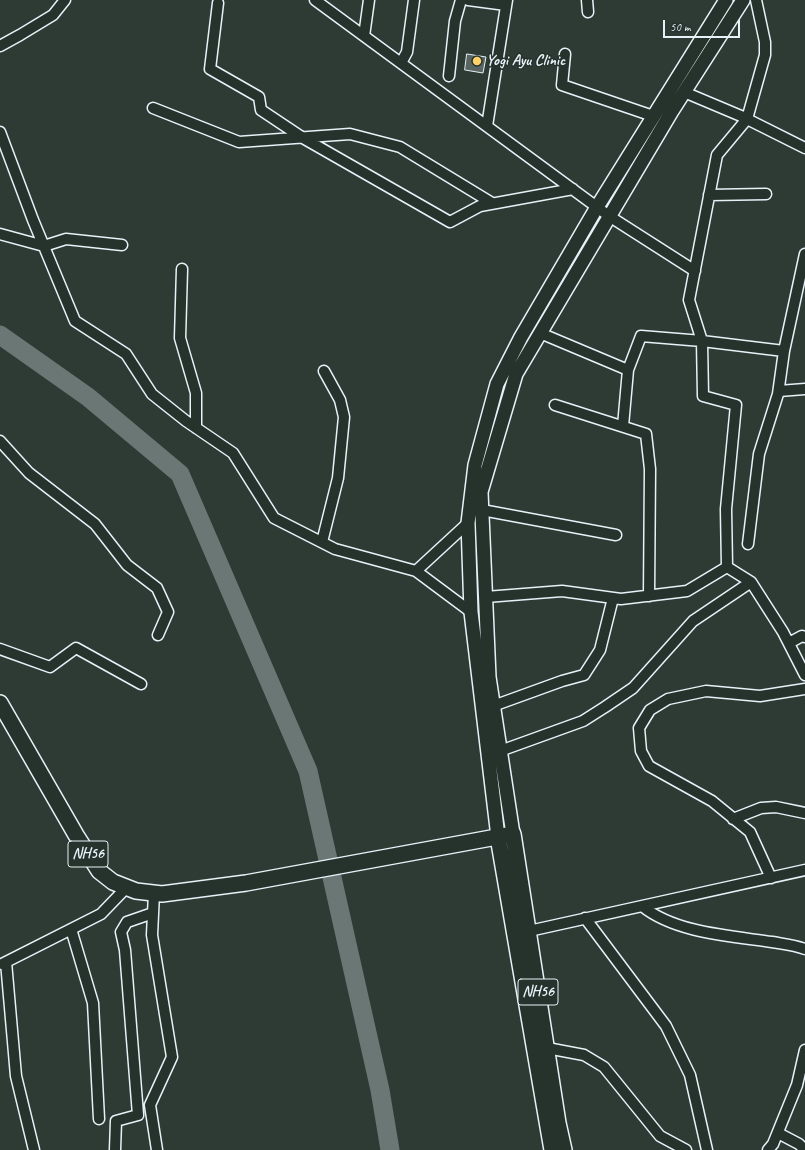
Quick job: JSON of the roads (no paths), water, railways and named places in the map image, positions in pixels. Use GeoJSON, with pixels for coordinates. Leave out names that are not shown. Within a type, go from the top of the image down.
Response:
{"type":"FeatureCollection","features":[{"type":"Feature","properties":{"kind":"highway","name":"NH56"},"geometry":{"type":"LineString","coordinates":[[0,703],[76,835],[99,871],[113,882],[136,891],[162,894],[246,883],[513,834],[558,1123],[564,1150]]}},
{"type":"Feature","properties":{"kind":"highway","name":"NH56"},"geometry":{"type":"LineString","coordinates":[[498,837],[552,1150]]}},
{"type":"Feature","properties":{"kind":"main road"},"geometry":{"type":"LineString","coordinates":[[468,523],[475,465],[497,384],[521,337],[597,207],[726,0]]}},
{"type":"Feature","properties":{"kind":"main road"},"geometry":{"type":"LineString","coordinates":[[513,834],[489,677],[481,492],[516,374],[684,92],[743,0]]}},
{"type":"Feature","properties":{"kind":"main road","name":"NH56"},"geometry":{"type":"LineString","coordinates":[[468,523],[471,612],[498,837]]}},
{"type":"Feature","properties":{"kind":"street"},"geometry":{"type":"LineString","coordinates":[[0,46],[53,15],[65,0]]}},
{"type":"Feature","properties":{"kind":"street"},"geometry":{"type":"LineString","coordinates":[[315,0],[597,207],[695,271]]}},
{"type":"Feature","properties":{"kind":"street"},"geometry":{"type":"LineString","coordinates":[[364,36],[369,0]]}},
{"type":"Feature","properties":{"kind":"street"},"geometry":{"type":"LineString","coordinates":[[401,63],[407,52],[414,0]]}},
{"type":"Feature","properties":{"kind":"street"},"geometry":{"type":"LineString","coordinates":[[449,76],[455,21],[461,0]]}},
{"type":"Feature","properties":{"kind":"street"},"geometry":{"type":"LineString","coordinates":[[468,0],[507,2],[487,126]]}},
{"type":"Feature","properties":{"kind":"street"},"geometry":{"type":"LineString","coordinates":[[586,0],[588,12]]}},
{"type":"Feature","properties":{"kind":"street"},"geometry":{"type":"LineString","coordinates":[[727,567],[726,509],[736,405],[702,396],[702,341],[689,300],[717,155],[747,119],[765,55],[765,42],[756,0]]}},
{"type":"Feature","properties":{"kind":"street"},"geometry":{"type":"LineString","coordinates":[[218,3],[210,69],[260,97],[260,110],[303,138],[450,222],[480,206],[572,189]]}},
{"type":"Feature","properties":{"kind":"street"},"geometry":{"type":"LineString","coordinates":[[565,54],[562,85],[653,116]]}},
{"type":"Feature","properties":{"kind":"street"},"geometry":{"type":"LineString","coordinates":[[684,92],[747,119],[805,148]]}},
{"type":"Feature","properties":{"kind":"street"},"geometry":{"type":"LineString","coordinates":[[153,108],[239,142],[350,134],[400,147],[492,204]]}},
{"type":"Feature","properties":{"kind":"street"},"geometry":{"type":"LineString","coordinates":[[0,132],[75,321],[126,354],[152,394],[196,428],[233,453],[274,518],[335,549],[416,571],[471,612]]}},
{"type":"Feature","properties":{"kind":"street"},"geometry":{"type":"LineString","coordinates":[[709,195],[766,194]]}},
{"type":"Feature","properties":{"kind":"street"},"geometry":{"type":"LineString","coordinates":[[0,234],[44,246],[66,239],[122,245]]}},
{"type":"Feature","properties":{"kind":"street"},"geometry":{"type":"LineString","coordinates":[[748,544],[759,454],[779,391],[784,351],[805,254]]}},
{"type":"Feature","properties":{"kind":"street"},"geometry":{"type":"LineString","coordinates":[[182,269],[180,338],[196,393],[196,428]]}},
{"type":"Feature","properties":{"kind":"street"},"geometry":{"type":"LineString","coordinates":[[540,333],[628,370]]}},
{"type":"Feature","properties":{"kind":"street"},"geometry":{"type":"LineString","coordinates":[[623,426],[628,370],[641,336],[702,341],[784,351]]}},
{"type":"Feature","properties":{"kind":"street"},"geometry":{"type":"LineString","coordinates":[[322,542],[338,478],[344,417],[340,400],[324,371]]}},
{"type":"Feature","properties":{"kind":"street"},"geometry":{"type":"LineString","coordinates":[[779,391],[805,388]]}},
{"type":"Feature","properties":{"kind":"street"},"geometry":{"type":"LineString","coordinates":[[555,404],[646,434],[650,469],[649,596]]}},
{"type":"Feature","properties":{"kind":"street"},"geometry":{"type":"LineString","coordinates":[[0,441],[29,473],[95,524],[127,565],[158,588],[168,612],[158,635]]}},
{"type":"Feature","properties":{"kind":"street"},"geometry":{"type":"LineString","coordinates":[[482,510],[616,535]]}},
{"type":"Feature","properties":{"kind":"street"},"geometry":{"type":"LineString","coordinates":[[416,571],[468,523]]}},
{"type":"Feature","properties":{"kind":"street"},"geometry":{"type":"LineString","coordinates":[[727,567],[751,582],[783,632],[805,675]]}},
{"type":"Feature","properties":{"kind":"street"},"geometry":{"type":"LineString","coordinates":[[486,597],[562,591],[621,599],[649,596],[687,591],[727,567]]}},
{"type":"Feature","properties":{"kind":"street"},"geometry":{"type":"LineString","coordinates":[[500,751],[583,721],[605,707],[633,688],[693,621],[751,582]]}},
{"type":"Feature","properties":{"kind":"street"},"geometry":{"type":"LineString","coordinates":[[493,706],[562,681],[584,675],[600,650],[613,598]]}},
{"type":"Feature","properties":{"kind":"street"},"geometry":{"type":"LineString","coordinates":[[789,643],[802,636],[805,637]]}},
{"type":"Feature","properties":{"kind":"street"},"geometry":{"type":"LineString","coordinates":[[0,649],[50,667],[76,648],[140,684]]}},
{"type":"Feature","properties":{"kind":"street"},"geometry":{"type":"LineString","coordinates":[[771,878],[750,832],[712,801],[650,766],[641,751],[639,728],[650,710],[668,699],[706,692],[760,696],[805,689]]}},
{"type":"Feature","properties":{"kind":"street"},"geometry":{"type":"LineString","coordinates":[[733,819],[761,808],[776,807],[805,813]]}},
{"type":"Feature","properties":{"kind":"street"},"geometry":{"type":"LineString","coordinates":[[528,930],[805,870]]}},
{"type":"Feature","properties":{"kind":"street"},"geometry":{"type":"LineString","coordinates":[[34,1150],[16,1076],[3,964],[100,914],[127,887]]}},
{"type":"Feature","properties":{"kind":"street"},"geometry":{"type":"LineString","coordinates":[[154,893],[152,935],[172,1057],[150,1105],[157,1150]]}},
{"type":"Feature","properties":{"kind":"street"},"geometry":{"type":"LineString","coordinates":[[642,906],[652,914],[677,925],[706,932],[805,948]]}},
{"type":"Feature","properties":{"kind":"street"},"geometry":{"type":"LineString","coordinates":[[115,1150],[116,1120],[138,1115],[125,950],[121,932],[128,922],[153,913]]}},
{"type":"Feature","properties":{"kind":"street"},"geometry":{"type":"LineString","coordinates":[[585,918],[666,1026],[690,1075],[706,1150]]}},
{"type":"Feature","properties":{"kind":"street"},"geometry":{"type":"LineString","coordinates":[[71,929],[93,1003],[99,1119]]}},
{"type":"Feature","properties":{"kind":"street"},"geometry":{"type":"LineString","coordinates":[[547,1048],[584,1055],[604,1067],[660,1136],[686,1150]]}},
{"type":"Feature","properties":{"kind":"street"},"geometry":{"type":"LineString","coordinates":[[768,1150],[773,1144],[778,1133],[797,1084],[805,1050]]}},
{"type":"Feature","properties":{"kind":"street"},"geometry":{"type":"LineString","coordinates":[[778,1133],[800,1144],[805,1150]]}},
{"type":"Feature","properties":{"kind":"waterway"},"geometry":{"type":"LineString","coordinates":[[0,335],[88,397],[180,474],[308,771],[380,1090],[390,1150]]}},
{"type":"Feature","properties":{"kind":"place","name":"Yogi Ayu Clinic"},"geometry":{"type":"Point","coordinates":[477,61]}}]}
